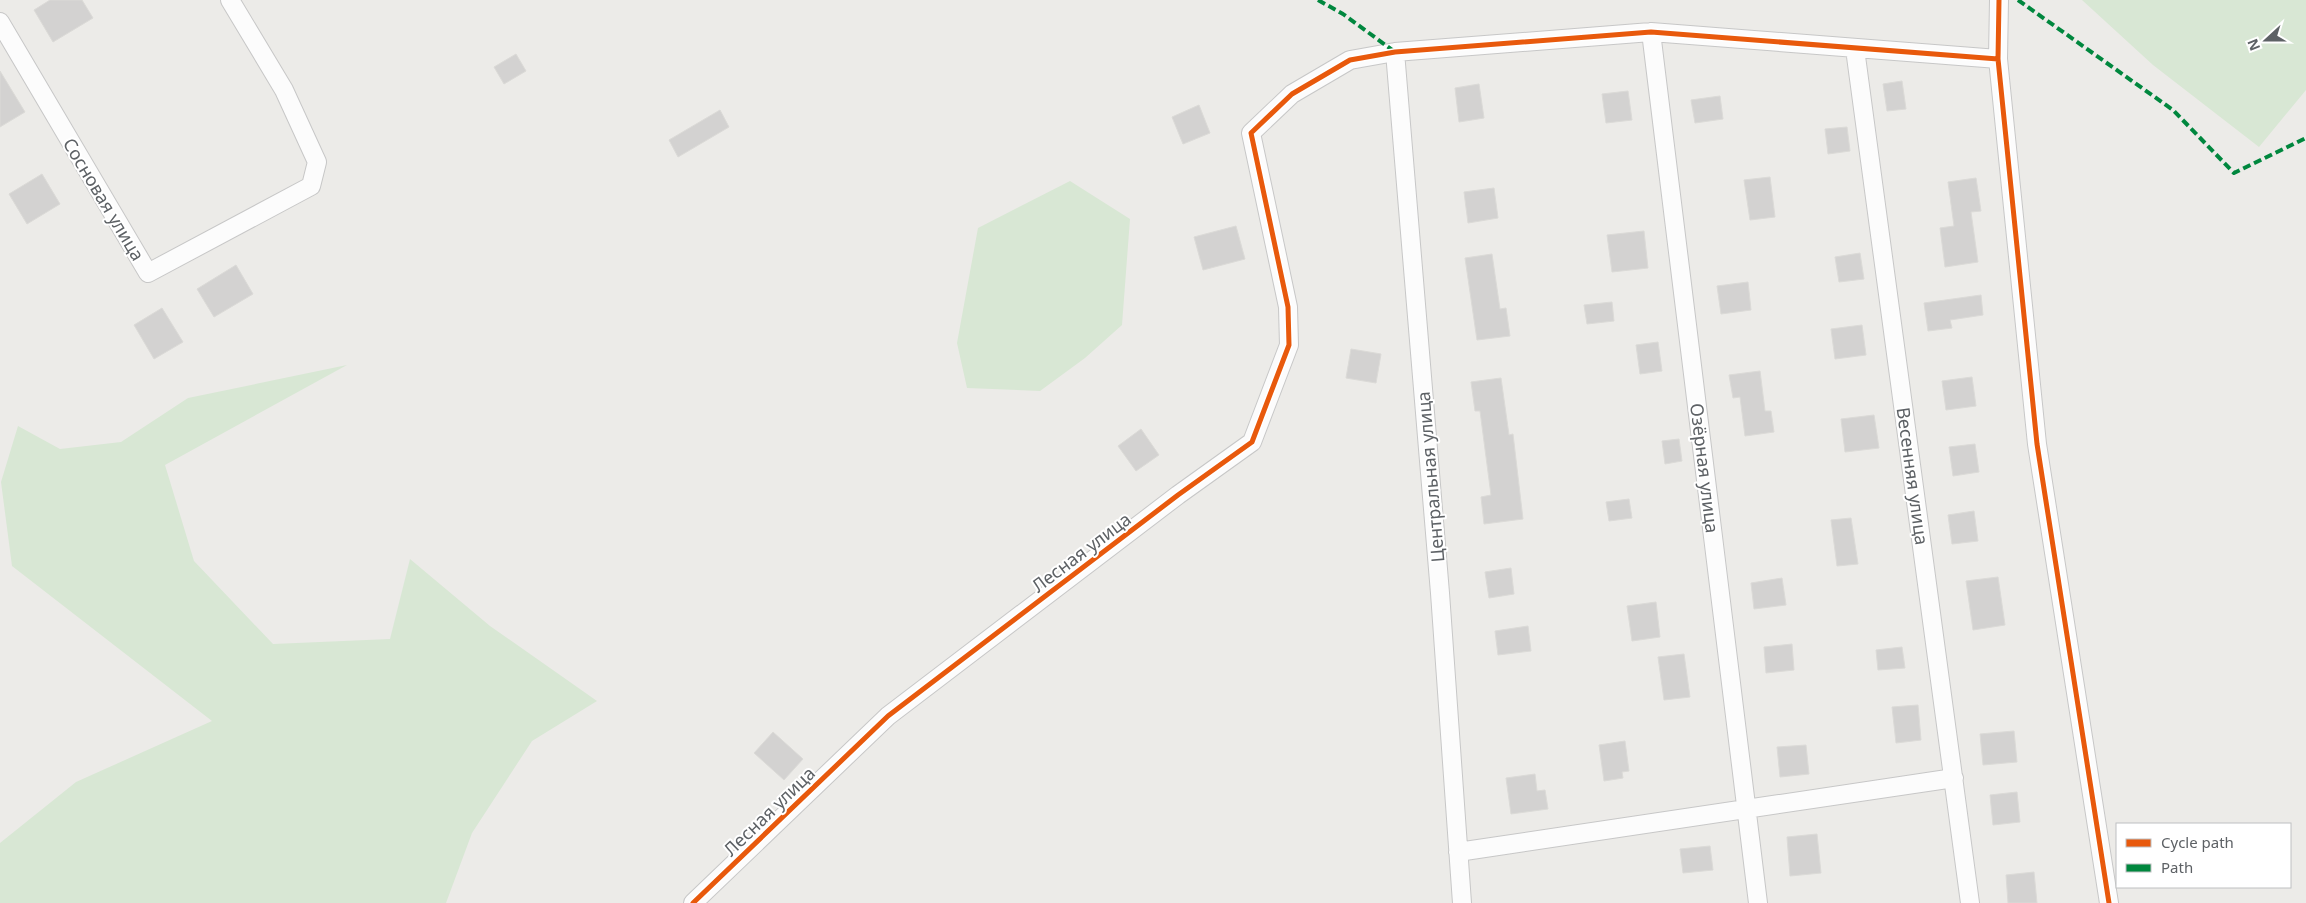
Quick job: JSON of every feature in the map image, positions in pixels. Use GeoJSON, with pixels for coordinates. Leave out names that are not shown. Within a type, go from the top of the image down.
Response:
{"type":"FeatureCollection","features":[{"type":"Feature","properties":{"kind":"street","name":"Сосновая улица"},"geometry":{"type":"LineString","coordinates":[[0,22],[148,273],[311,186],[317,162],[284,90],[230,0]]}},
{"type":"Feature","properties":{"kind":"street"},"geometry":{"type":"LineString","coordinates":[[1998,0],[1998,59],[2037,444],[2109,903]]}},
{"type":"Feature","properties":{"kind":"street"},"geometry":{"type":"LineString","coordinates":[[1394,52],[1651,32],[1998,59]]}},
{"type":"Feature","properties":{"kind":"street","name":"Озёрная улица"},"geometry":{"type":"LineString","coordinates":[[1651,32],[1748,809],[1758,903]]}},
{"type":"Feature","properties":{"kind":"street","name":"Весенняя улица"},"geometry":{"type":"LineString","coordinates":[[1855,49],[1970,903]]}},
{"type":"Feature","properties":{"kind":"street","name":"Лесная улица"},"geometry":{"type":"LineString","coordinates":[[693,903],[888,716],[1178,495],[1252,442],[1289,345],[1288,307],[1251,133],[1292,94],[1350,60],[1394,52]]}},
{"type":"Feature","properties":{"kind":"street","name":"Центральная улица"},"geometry":{"type":"LineString","coordinates":[[1394,52],[1440,593],[1462,903]]}},
{"type":"Feature","properties":{"kind":"street"},"geometry":{"type":"LineString","coordinates":[[1458,852],[1954,778]]}},
{"type":"Feature","properties":{"kind":"green space"},"geometry":{"type":"Polygon","coordinates":[[[2082,0],[2306,0],[2306,90],[2259,147],[2153,65],[2082,0]]]}},
{"type":"Feature","properties":{"kind":"green space"},"geometry":{"type":"Polygon","coordinates":[[[1070,181],[1130,219],[1122,325],[1085,358],[1040,391],[967,388],[957,343],[978,228],[1070,181]]]}},
{"type":"Feature","properties":{"kind":"green space"},"geometry":{"type":"Polygon","coordinates":[[[347,365],[165,465],[194,561],[273,644],[390,639],[410,559],[490,626],[597,701],[532,741],[472,833],[446,903],[0,903],[0,843],[76,782],[212,721],[12,566],[1,482],[18,426],[60,449],[121,442],[188,398],[347,365]]]}},
{"type":"Feature","properties":{"kind":"building"},"geometry":{"type":"Polygon","coordinates":[[[50,0],[82,0],[93,18],[53,42],[34,10],[50,0]]]}},
{"type":"Feature","properties":{"kind":"building"},"geometry":{"type":"Polygon","coordinates":[[[516,54],[526,71],[504,84],[494,67],[516,54]]]}},
{"type":"Feature","properties":{"kind":"building"},"geometry":{"type":"Polygon","coordinates":[[[0,71],[25,112],[0,127],[0,71]]]}},
{"type":"Feature","properties":{"kind":"building"},"geometry":{"type":"Polygon","coordinates":[[[1902,81],[1906,109],[1887,111],[1883,84],[1902,81]]]}},
{"type":"Feature","properties":{"kind":"building"},"geometry":{"type":"Polygon","coordinates":[[[1479,84],[1484,118],[1459,122],[1455,88],[1479,84]]]}},
{"type":"Feature","properties":{"kind":"building"},"geometry":{"type":"Polygon","coordinates":[[[1628,91],[1632,120],[1606,123],[1602,94],[1628,91]]]}},
{"type":"Feature","properties":{"kind":"building"},"geometry":{"type":"Polygon","coordinates":[[[1720,96],[1723,119],[1695,123],[1691,100],[1720,96]]]}},
{"type":"Feature","properties":{"kind":"building"},"geometry":{"type":"Polygon","coordinates":[[[1199,105],[1210,133],[1183,144],[1172,117],[1199,105]]]}},
{"type":"Feature","properties":{"kind":"building"},"geometry":{"type":"Polygon","coordinates":[[[720,110],[729,127],[678,157],[669,140],[720,110]]]}},
{"type":"Feature","properties":{"kind":"building"},"geometry":{"type":"Polygon","coordinates":[[[1847,127],[1850,151],[1828,154],[1825,129],[1847,127]]]}},
{"type":"Feature","properties":{"kind":"building"},"geometry":{"type":"Polygon","coordinates":[[[42,174],[60,204],[27,224],[9,194],[42,174]]]}},
{"type":"Feature","properties":{"kind":"building"},"geometry":{"type":"Polygon","coordinates":[[[1770,177],[1775,217],[1750,220],[1744,180],[1770,177]]]}},
{"type":"Feature","properties":{"kind":"building"},"geometry":{"type":"Polygon","coordinates":[[[1976,178],[1981,211],[1971,212],[1978,262],[1945,267],[1940,228],[1954,226],[1948,182],[1976,178]]]}},
{"type":"Feature","properties":{"kind":"building"},"geometry":{"type":"Polygon","coordinates":[[[1494,188],[1498,218],[1468,223],[1464,192],[1494,188]]]}},
{"type":"Feature","properties":{"kind":"building"},"geometry":{"type":"Polygon","coordinates":[[[1236,226],[1245,259],[1203,270],[1194,237],[1236,226]]]}},
{"type":"Feature","properties":{"kind":"building"},"geometry":{"type":"Polygon","coordinates":[[[1644,231],[1648,268],[1612,272],[1607,235],[1644,231]]]}},
{"type":"Feature","properties":{"kind":"building"},"geometry":{"type":"Polygon","coordinates":[[[1860,253],[1864,279],[1839,282],[1835,257],[1860,253]]]}},
{"type":"Feature","properties":{"kind":"building"},"geometry":{"type":"Polygon","coordinates":[[[1492,254],[1500,309],[1506,308],[1510,336],[1477,340],[1465,258],[1492,254]]]}},
{"type":"Feature","properties":{"kind":"building"},"geometry":{"type":"Polygon","coordinates":[[[236,265],[253,294],[214,317],[197,289],[236,265]]]}},
{"type":"Feature","properties":{"kind":"building"},"geometry":{"type":"Polygon","coordinates":[[[1748,282],[1751,310],[1721,314],[1717,286],[1748,282]]]}},
{"type":"Feature","properties":{"kind":"building"},"geometry":{"type":"Polygon","coordinates":[[[1981,295],[1983,315],[1950,320],[1952,328],[1928,331],[1924,303],[1981,295]]]}},
{"type":"Feature","properties":{"kind":"building"},"geometry":{"type":"Polygon","coordinates":[[[1612,302],[1614,321],[1587,324],[1584,305],[1612,302]]]}},
{"type":"Feature","properties":{"kind":"building"},"geometry":{"type":"Polygon","coordinates":[[[162,308],[183,342],[154,359],[134,325],[162,308]]]}},
{"type":"Feature","properties":{"kind":"building"},"geometry":{"type":"Polygon","coordinates":[[[1862,325],[1866,355],[1835,359],[1831,329],[1862,325]]]}},
{"type":"Feature","properties":{"kind":"building"},"geometry":{"type":"Polygon","coordinates":[[[1658,342],[1662,371],[1640,374],[1636,345],[1658,342]]]}},
{"type":"Feature","properties":{"kind":"building"},"geometry":{"type":"Polygon","coordinates":[[[1351,349],[1381,354],[1376,383],[1346,378],[1351,349]]]}},
{"type":"Feature","properties":{"kind":"building"},"geometry":{"type":"Polygon","coordinates":[[[1760,371],[1765,411],[1771,411],[1774,432],[1745,436],[1740,397],[1733,398],[1729,375],[1760,371]]]}},
{"type":"Feature","properties":{"kind":"building"},"geometry":{"type":"Polygon","coordinates":[[[1972,377],[1976,406],[1946,410],[1942,381],[1972,377]]]}},
{"type":"Feature","properties":{"kind":"building"},"geometry":{"type":"Polygon","coordinates":[[[1501,378],[1509,435],[1513,434],[1523,519],[1484,524],[1481,497],[1491,495],[1480,411],[1475,411],[1471,382],[1501,378]]]}},
{"type":"Feature","properties":{"kind":"building"},"geometry":{"type":"Polygon","coordinates":[[[1874,415],[1879,448],[1845,452],[1841,419],[1874,415]]]}},
{"type":"Feature","properties":{"kind":"building"},"geometry":{"type":"Polygon","coordinates":[[[1141,429],[1159,455],[1136,471],[1118,446],[1141,429]]]}},
{"type":"Feature","properties":{"kind":"building"},"geometry":{"type":"Polygon","coordinates":[[[1679,439],[1682,461],[1665,464],[1662,441],[1679,439]]]}},
{"type":"Feature","properties":{"kind":"building"},"geometry":{"type":"Polygon","coordinates":[[[1975,444],[1979,472],[1953,476],[1949,447],[1975,444]]]}},
{"type":"Feature","properties":{"kind":"building"},"geometry":{"type":"Polygon","coordinates":[[[1629,499],[1632,518],[1609,521],[1606,502],[1629,499]]]}},
{"type":"Feature","properties":{"kind":"building"},"geometry":{"type":"Polygon","coordinates":[[[1974,511],[1978,541],[1952,544],[1948,515],[1974,511]]]}},
{"type":"Feature","properties":{"kind":"building"},"geometry":{"type":"Polygon","coordinates":[[[1851,518],[1858,564],[1837,566],[1831,520],[1851,518]]]}},
{"type":"Feature","properties":{"kind":"building"},"geometry":{"type":"Polygon","coordinates":[[[1511,568],[1514,594],[1489,598],[1485,572],[1511,568]]]}},
{"type":"Feature","properties":{"kind":"building"},"geometry":{"type":"Polygon","coordinates":[[[1998,577],[2005,625],[1973,630],[1966,581],[1998,577]]]}},
{"type":"Feature","properties":{"kind":"building"},"geometry":{"type":"Polygon","coordinates":[[[1782,578],[1786,605],[1754,609],[1751,583],[1782,578]]]}},
{"type":"Feature","properties":{"kind":"building"},"geometry":{"type":"Polygon","coordinates":[[[1656,602],[1660,637],[1632,641],[1627,606],[1656,602]]]}},
{"type":"Feature","properties":{"kind":"building"},"geometry":{"type":"Polygon","coordinates":[[[1528,626],[1531,651],[1498,655],[1495,631],[1528,626]]]}},
{"type":"Feature","properties":{"kind":"building"},"geometry":{"type":"Polygon","coordinates":[[[1792,644],[1794,670],[1766,673],[1764,647],[1792,644]]]}},
{"type":"Feature","properties":{"kind":"building"},"geometry":{"type":"Polygon","coordinates":[[[1902,647],[1905,668],[1878,670],[1876,650],[1902,647]]]}},
{"type":"Feature","properties":{"kind":"building"},"geometry":{"type":"Polygon","coordinates":[[[1684,654],[1690,697],[1664,700],[1658,657],[1684,654]]]}},
{"type":"Feature","properties":{"kind":"building"},"geometry":{"type":"Polygon","coordinates":[[[1918,705],[1921,740],[1896,743],[1892,707],[1918,705]]]}},
{"type":"Feature","properties":{"kind":"building"},"geometry":{"type":"Polygon","coordinates":[[[2014,731],[2017,762],[1983,765],[1980,734],[2014,731]]]}},
{"type":"Feature","properties":{"kind":"building"},"geometry":{"type":"Polygon","coordinates":[[[773,732],[803,759],[784,780],[754,753],[773,732]]]}},
{"type":"Feature","properties":{"kind":"building"},"geometry":{"type":"Polygon","coordinates":[[[1625,741],[1629,771],[1622,772],[1623,778],[1604,781],[1599,745],[1625,741]]]}},
{"type":"Feature","properties":{"kind":"building"},"geometry":{"type":"Polygon","coordinates":[[[1806,745],[1809,774],[1780,777],[1777,747],[1806,745]]]}},
{"type":"Feature","properties":{"kind":"building"},"geometry":{"type":"Polygon","coordinates":[[[1535,774],[1537,791],[1545,790],[1548,809],[1511,814],[1506,778],[1535,774]]]}},
{"type":"Feature","properties":{"kind":"building"},"geometry":{"type":"Polygon","coordinates":[[[2017,792],[2020,822],[1993,825],[1990,795],[2017,792]]]}},
{"type":"Feature","properties":{"kind":"building"},"geometry":{"type":"Polygon","coordinates":[[[1817,834],[1821,873],[1790,876],[1787,837],[1817,834]]]}},
{"type":"Feature","properties":{"kind":"building"},"geometry":{"type":"Polygon","coordinates":[[[1710,846],[1713,870],[1683,873],[1680,849],[1710,846]]]}},
{"type":"Feature","properties":{"kind":"building"},"geometry":{"type":"Polygon","coordinates":[[[2034,872],[2037,903],[2008,903],[2006,875],[2034,872]]]}},
{"type":"Feature","properties":{"kind":"marked path"},"geometry":{"type":"LineString","coordinates":[[1318,0],[1343,14],[1395,52]]}},
{"type":"Feature","properties":{"kind":"marked path"},"geometry":{"type":"LineString","coordinates":[[2018,0],[2173,110],[2234,173],[2306,138]]}},
{"type":"Feature","properties":{"kind":"cycle path"},"geometry":{"type":"LineString","coordinates":[[1999,0],[1998,59],[2037,444],[2109,903]]}},
{"type":"Feature","properties":{"kind":"cycle path"},"geometry":{"type":"LineString","coordinates":[[693,903],[888,716],[1178,495],[1252,442],[1289,345],[1288,307],[1251,133],[1292,94],[1350,60],[1395,52],[1651,32],[1998,59]]}}]}
